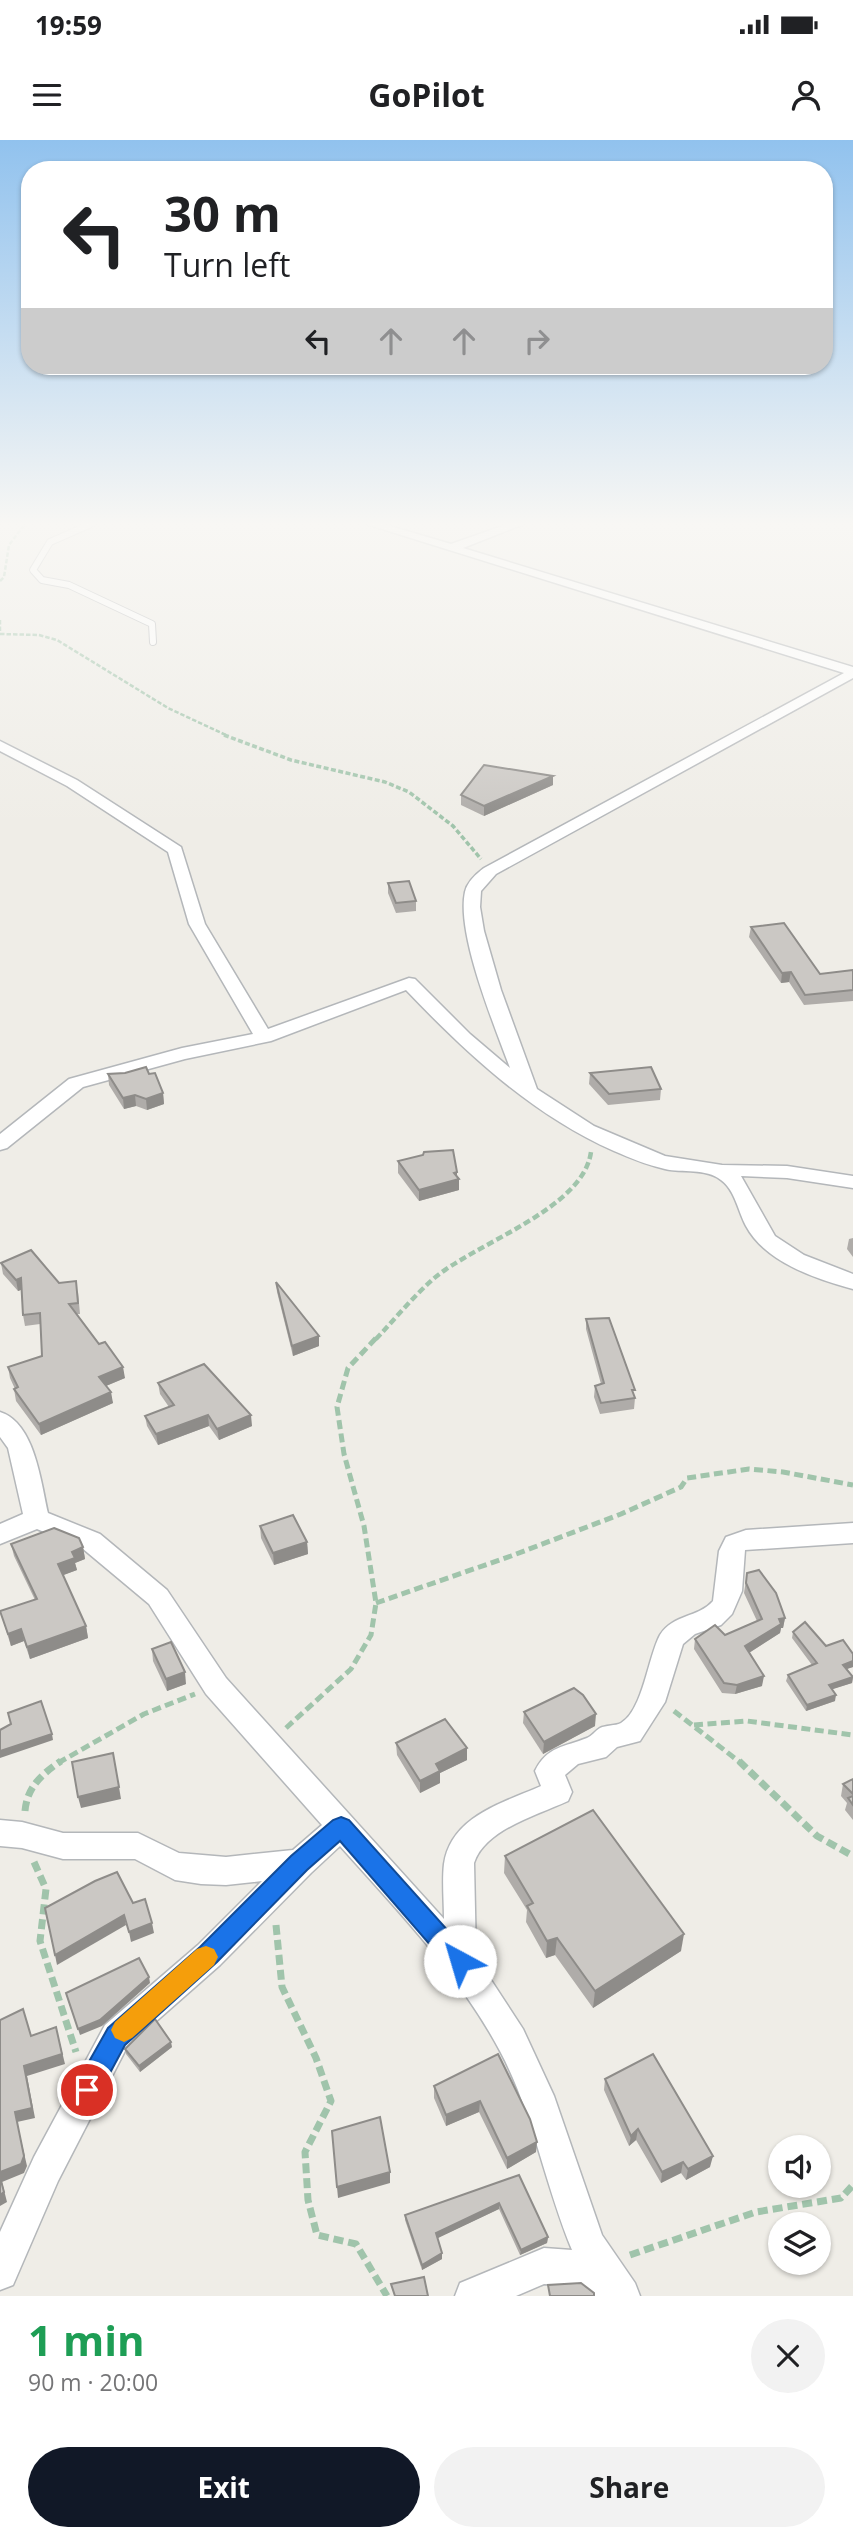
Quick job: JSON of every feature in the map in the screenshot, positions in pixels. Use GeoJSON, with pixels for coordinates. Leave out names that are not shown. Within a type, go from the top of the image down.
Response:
{"type":"FeatureCollection","features":[{"type":"Feature","properties":{"kind":"street"},"geometry":{"type":"LineString","coordinates":[[700,625],[853,672]]}},
{"type":"Feature","properties":{"kind":"street"},"geometry":{"type":"LineString","coordinates":[[529,1094],[478,943],[473,918],[473,891],[490,871],[853,672]]}},
{"type":"Feature","properties":{"kind":"street"},"geometry":{"type":"LineString","coordinates":[[0,745],[72,783],[175,850],[197,923],[205,935],[210,952],[264,1037]]}},
{"type":"Feature","properties":{"kind":"street"},"geometry":{"type":"LineString","coordinates":[[0,1144],[76,1083],[182,1054],[264,1037],[409,983],[463,1038],[529,1094],[593,1134],[660,1161],[721,1171],[776,1169],[853,1182]]}},
{"type":"Feature","properties":{"kind":"street"},"geometry":{"type":"LineString","coordinates":[[721,1171],[733,1180],[751,1218],[764,1238],[775,1248],[853,1282]]}},
{"type":"Feature","properties":{"kind":"street"},"geometry":{"type":"LineString","coordinates":[[0,1421],[20,1445],[37,1519]]}},
{"type":"Feature","properties":{"kind":"street"},"geometry":{"type":"LineString","coordinates":[[0,1534],[37,1519],[91,1541],[158,1597],[216,1686],[270,1743],[460,1961],[512,2040],[537,2096],[589,2245],[614,2286]]}},
{"type":"Feature","properties":{"kind":"street"},"geometry":{"type":"LineString","coordinates":[[460,1961],[459,1863],[466,1842],[482,1827],[558,1792],[549,1771],[570,1754],[591,1750],[610,1737],[630,1733],[654,1695],[665,1652],[676,1633],[686,1626],[713,1619],[723,1606],[729,1594],[731,1552],[735,1544],[746,1540],[853,1533]]}},
{"type":"Feature","properties":{"kind":"street"},"geometry":{"type":"LineString","coordinates":[[0,2272],[46,2169],[117,2036],[209,1955],[272,1889],[341,1827]]}},
{"type":"Feature","properties":{"kind":"street"},"geometry":{"type":"LineString","coordinates":[[11,1834],[63,1846],[138,1846],[175,1866],[201,1870],[226,1871],[299,1863]]}},
{"type":"Feature","properties":{"kind":"street"},"geometry":{"type":"LineString","coordinates":[[472,2296],[544,2266],[589,2269],[614,2286]]}},
{"type":"Feature","properties":{"kind":"lane"},"geometry":{"type":"LineString","coordinates":[[152,625],[153,642]]}},
{"type":"Feature","properties":{"kind":"path"},"geometry":{"type":"LineString","coordinates":[[0,632],[39,635],[57,640],[168,708],[246,745],[291,760],[385,782],[410,792],[453,825],[490,871]]}},
{"type":"Feature","properties":{"kind":"path"},"geometry":{"type":"LineString","coordinates":[[270,1743],[351,1669],[371,1635],[376,1602],[364,1526],[344,1454],[337,1407],[348,1368],[432,1280],[472,1251],[552,1207],[573,1188],[589,1167],[593,1134]]}},
{"type":"Feature","properties":{"kind":"path"},"geometry":{"type":"LineString","coordinates":[[376,1602],[511,1556],[621,1514],[681,1487],[687,1478],[749,1469],[783,1472],[853,1485]]}},
{"type":"Feature","properties":{"kind":"path"},"geometry":{"type":"LineString","coordinates":[[87,2090],[40,1941],[46,1889],[11,1834],[40,1775],[74,1752],[144,1714],[216,1686]]}},
{"type":"Feature","properties":{"kind":"path"},"geometry":{"type":"LineString","coordinates":[[654,1695],[752,1771],[788,1811],[817,1836],[853,1856]]}},
{"type":"Feature","properties":{"kind":"path"},"geometry":{"type":"LineString","coordinates":[[693,1726],[747,1721],[853,1735]]}},
{"type":"Feature","properties":{"kind":"path"},"geometry":{"type":"LineString","coordinates":[[272,1889],[282,1987],[316,2058],[331,2101],[305,2151],[308,2200],[317,2235],[356,2244],[387,2296]]}},
{"type":"Feature","properties":{"kind":"path"},"geometry":{"type":"LineString","coordinates":[[614,2286],[756,2212],[841,2198],[853,2185]]}},
{"type":"Feature","properties":{"kind":"building"},"geometry":{"type":"Polygon","coordinates":[[[484,765],[553,776],[484,806],[461,795],[484,765]]]}},
{"type":"Feature","properties":{"kind":"building"},"geometry":{"type":"Polygon","coordinates":[[[409,881],[416,901],[396,903],[388,883],[409,881]]]}},
{"type":"Feature","properties":{"kind":"building"},"geometry":{"type":"Polygon","coordinates":[[[784,923],[820,974],[853,970],[853,990],[805,995],[791,972],[782,973],[751,927],[784,923]]]}},
{"type":"Feature","properties":{"kind":"building"},"geometry":{"type":"Polygon","coordinates":[[[146,1067],[149,1074],[155,1073],[163,1093],[146,1099],[135,1095],[123,1098],[108,1074],[125,1073],[146,1067]]]}},
{"type":"Feature","properties":{"kind":"building"},"geometry":{"type":"Polygon","coordinates":[[[651,1067],[661,1089],[609,1094],[590,1073],[651,1067]]]}},
{"type":"Feature","properties":{"kind":"building"},"geometry":{"type":"Polygon","coordinates":[[[453,1150],[457,1172],[454,1173],[459,1179],[419,1190],[398,1161],[423,1155],[424,1152],[453,1150]]]}},
{"type":"Feature","properties":{"kind":"building"},"geometry":{"type":"Polygon","coordinates":[[[31,1250],[59,1283],[76,1281],[78,1303],[69,1304],[99,1344],[105,1342],[123,1367],[99,1377],[111,1392],[39,1424],[14,1389],[18,1387],[8,1367],[42,1356],[40,1313],[23,1315],[21,1278],[16,1280],[1,1263],[31,1250]]]}},
{"type":"Feature","properties":{"kind":"building"},"geometry":{"type":"Polygon","coordinates":[[[276,1282],[319,1336],[292,1346],[276,1282]]]}},
{"type":"Feature","properties":{"kind":"building"},"geometry":{"type":"Polygon","coordinates":[[[609,1318],[635,1390],[632,1390],[635,1398],[601,1403],[595,1386],[604,1383],[586,1319],[609,1318]]]}},
{"type":"Feature","properties":{"kind":"building"},"geometry":{"type":"Polygon","coordinates":[[[204,1364],[251,1415],[217,1429],[208,1415],[156,1434],[145,1416],[174,1405],[158,1383],[204,1364]]]}},
{"type":"Feature","properties":{"kind":"building"},"geometry":{"type":"Polygon","coordinates":[[[293,1515],[307,1542],[273,1553],[260,1526],[293,1515]]]}},
{"type":"Feature","properties":{"kind":"building"},"geometry":{"type":"Polygon","coordinates":[[[54,1528],[79,1538],[83,1547],[72,1552],[75,1558],[58,1564],[86,1626],[27,1647],[21,1629],[8,1634],[0,1611],[37,1599],[11,1544],[54,1528]]]}},
{"type":"Feature","properties":{"kind":"building"},"geometry":{"type":"Polygon","coordinates":[[[759,1570],[776,1593],[785,1618],[779,1619],[781,1624],[745,1646],[764,1676],[737,1685],[724,1683],[695,1639],[715,1625],[725,1635],[762,1619],[746,1583],[747,1573],[759,1570]]]}},
{"type":"Feature","properties":{"kind":"building"},"geometry":{"type":"Polygon","coordinates":[[[805,1622],[826,1646],[843,1640],[853,1654],[853,1661],[843,1665],[853,1677],[829,1685],[836,1695],[807,1705],[788,1675],[817,1663],[793,1632],[805,1622]]]}},
{"type":"Feature","properties":{"kind":"building"},"geometry":{"type":"Polygon","coordinates":[[[171,1642],[185,1672],[166,1679],[152,1649],[171,1642]]]}},
{"type":"Feature","properties":{"kind":"building"},"geometry":{"type":"Polygon","coordinates":[[[574,1688],[583,1695],[596,1714],[544,1742],[524,1712],[574,1688]]]}},
{"type":"Feature","properties":{"kind":"building"},"geometry":{"type":"Polygon","coordinates":[[[41,1701],[52,1734],[0,1751],[0,1730],[11,1724],[8,1713],[41,1701]]]}},
{"type":"Feature","properties":{"kind":"building"},"geometry":{"type":"Polygon","coordinates":[[[445,1719],[467,1748],[436,1764],[440,1771],[420,1781],[396,1743],[445,1719]]]}},
{"type":"Feature","properties":{"kind":"building"},"geometry":{"type":"Polygon","coordinates":[[[113,1753],[119,1787],[78,1797],[72,1762],[113,1753]]]}},
{"type":"Feature","properties":{"kind":"building"},"geometry":{"type":"Polygon","coordinates":[[[853,1779],[853,1794],[843,1784],[853,1779]]]}},
{"type":"Feature","properties":{"kind":"building"},"geometry":{"type":"Polygon","coordinates":[[[593,1810],[684,1934],[595,1991],[557,1938],[547,1941],[527,1906],[533,1903],[505,1856],[593,1810]]]}},
{"type":"Feature","properties":{"kind":"building"},"geometry":{"type":"Polygon","coordinates":[[[117,1872],[133,1903],[145,1899],[152,1923],[129,1932],[124,1915],[55,1955],[45,1908],[117,1872]]]}},
{"type":"Feature","properties":{"kind":"building"},"geometry":{"type":"Polygon","coordinates":[[[139,1958],[149,1977],[100,2020],[78,2029],[66,1993],[139,1958]]]}},
{"type":"Feature","properties":{"kind":"building"},"geometry":{"type":"Polygon","coordinates":[[[23,2009],[31,2036],[56,2027],[62,2054],[24,2066],[32,2108],[15,2112],[24,2156],[21,2164],[0,2172],[0,2020],[23,2009]]]}},
{"type":"Feature","properties":{"kind":"building"},"geometry":{"type":"Polygon","coordinates":[[[155,2019],[171,2042],[139,2066],[125,2049],[155,2019]]]}},
{"type":"Feature","properties":{"kind":"building"},"geometry":{"type":"Polygon","coordinates":[[[498,2054],[530,2119],[537,2142],[507,2158],[480,2101],[446,2115],[434,2086],[498,2054]]]}},
{"type":"Feature","properties":{"kind":"building"},"geometry":{"type":"Polygon","coordinates":[[[653,2054],[713,2156],[688,2169],[683,2162],[662,2172],[638,2129],[631,2136],[605,2079],[653,2054]]]}},
{"type":"Feature","properties":{"kind":"building"},"geometry":{"type":"Polygon","coordinates":[[[380,2117],[390,2172],[337,2187],[332,2131],[380,2117]]]}},
{"type":"Feature","properties":{"kind":"building"},"geometry":{"type":"Polygon","coordinates":[[[519,2175],[548,2237],[521,2250],[499,2203],[436,2233],[442,2253],[422,2265],[405,2215],[519,2175]]]}},
{"type":"Feature","properties":{"kind":"building"},"geometry":{"type":"Polygon","coordinates":[[[0,2177],[4,2192],[0,2195],[0,2177]]]}},
{"type":"Feature","properties":{"kind":"building"},"geometry":{"type":"Polygon","coordinates":[[[424,2277],[428,2296],[395,2296],[391,2284],[424,2277]]]}},
{"type":"Feature","properties":{"kind":"building"},"geometry":{"type":"Polygon","coordinates":[[[581,2283],[594,2293],[594,2296],[550,2296],[548,2285],[581,2283]]]}},
{"type":"Feature","properties":{"kind":"slow traffic"},"geometry":{"type":"LineString","coordinates":[[124,2030],[206,1957]]}},
{"type":"Feature","properties":{"kind":"route"},"geometry":{"type":"LineString","coordinates":[[87,2090],[117,2036],[209,1955],[272,1889],[341,1827],[460,1961]]}}]}
